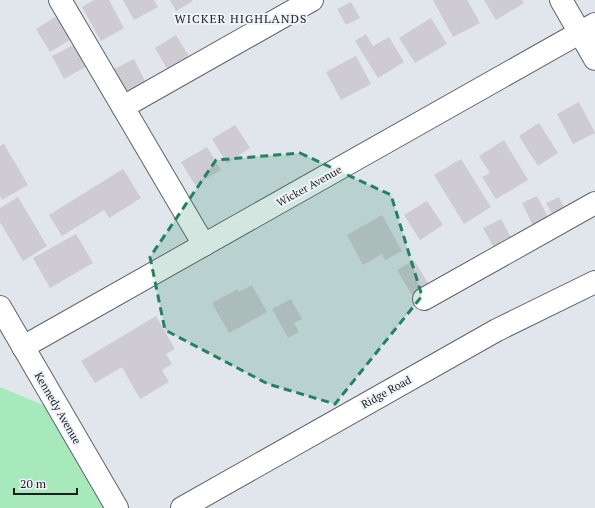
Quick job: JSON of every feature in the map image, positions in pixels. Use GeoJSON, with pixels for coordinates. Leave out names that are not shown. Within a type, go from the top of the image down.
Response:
{"type":"FeatureCollection","features":[{"type":"Feature","properties":{"kind":"street"},"geometry":{"type":"LineString","coordinates":[[60,0],[204,245]]}},
{"type":"Feature","properties":{"kind":"street"},"geometry":{"type":"LineString","coordinates":[[123,107],[312,0]]}},
{"type":"Feature","properties":{"kind":"street"},"geometry":{"type":"LineString","coordinates":[[561,0],[588,29],[595,59]]}},
{"type":"Feature","properties":{"kind":"street","name":"Wicker Avenue"},"geometry":{"type":"LineString","coordinates":[[23,347],[588,29]]}},
{"type":"Feature","properties":{"kind":"street"},"geometry":{"type":"LineString","coordinates":[[424,298],[595,203]]}},
{"type":"Feature","properties":{"kind":"street","name":"Ridge Road"},"geometry":{"type":"LineString","coordinates":[[182,508],[497,330],[595,282]]}},
{"type":"Feature","properties":{"kind":"street","name":"Kennedy Avenue"},"geometry":{"type":"LineString","coordinates":[[0,307],[117,508]]}},
{"type":"Feature","properties":{"kind":"highlighted area"},"geometry":{"type":"Polygon","coordinates":[[[300,153],[391,195],[422,296],[335,404],[268,384],[165,330],[150,257],[216,160],[300,153]]]}},
{"type":"Feature","properties":{"kind":"green space"},"geometry":{"type":"Polygon","coordinates":[[[0,387],[62,413],[117,508],[0,508],[0,387]]]}},
{"type":"Feature","properties":{"kind":"building"},"geometry":{"type":"Polygon","coordinates":[[[94,0],[109,0],[124,28],[101,41],[82,7],[94,0]]]}},
{"type":"Feature","properties":{"kind":"building"},"geometry":{"type":"Polygon","coordinates":[[[123,0],[154,0],[158,7],[134,20],[123,0]]]}},
{"type":"Feature","properties":{"kind":"building"},"geometry":{"type":"Polygon","coordinates":[[[170,0],[192,0],[193,1],[176,11],[170,0]]]}},
{"type":"Feature","properties":{"kind":"building"},"geometry":{"type":"Polygon","coordinates":[[[433,0],[467,0],[480,23],[453,37],[433,0]]]}},
{"type":"Feature","properties":{"kind":"building"},"geometry":{"type":"Polygon","coordinates":[[[484,0],[522,0],[524,3],[496,20],[484,0]]]}},
{"type":"Feature","properties":{"kind":"building"},"geometry":{"type":"Polygon","coordinates":[[[351,2],[360,18],[346,25],[337,9],[351,2]]]}},
{"type":"Feature","properties":{"kind":"building"},"geometry":{"type":"Polygon","coordinates":[[[59,15],[73,38],[50,52],[36,29],[59,15]]]}},
{"type":"Feature","properties":{"kind":"building"},"geometry":{"type":"Polygon","coordinates":[[[431,18],[447,44],[415,63],[399,38],[431,18]]]}},
{"type":"Feature","properties":{"kind":"building"},"geometry":{"type":"Polygon","coordinates":[[[366,34],[373,46],[389,37],[404,62],[378,78],[355,41],[366,34]]]}},
{"type":"Feature","properties":{"kind":"building"},"geometry":{"type":"Polygon","coordinates":[[[176,35],[196,68],[174,81],[155,48],[176,35]]]}},
{"type":"Feature","properties":{"kind":"building"},"geometry":{"type":"Polygon","coordinates":[[[77,43],[89,65],[64,79],[52,56],[77,43]]]}},
{"type":"Feature","properties":{"kind":"building"},"geometry":{"type":"Polygon","coordinates":[[[356,56],[371,84],[341,100],[326,72],[356,56]]]}},
{"type":"Feature","properties":{"kind":"building"},"geometry":{"type":"Polygon","coordinates":[[[134,59],[145,81],[126,91],[114,69],[134,59]]]}},
{"type":"Feature","properties":{"kind":"building"},"geometry":{"type":"Polygon","coordinates":[[[579,102],[595,133],[573,144],[557,114],[579,102]]]}},
{"type":"Feature","properties":{"kind":"building"},"geometry":{"type":"Polygon","coordinates":[[[539,123],[558,153],[538,166],[519,136],[539,123]]]}},
{"type":"Feature","properties":{"kind":"building"},"geometry":{"type":"Polygon","coordinates":[[[235,125],[250,148],[227,163],[212,139],[235,125]]]}},
{"type":"Feature","properties":{"kind":"building"},"geometry":{"type":"Polygon","coordinates":[[[504,140],[528,180],[496,199],[482,177],[490,173],[479,156],[504,140]]]}},
{"type":"Feature","properties":{"kind":"building"},"geometry":{"type":"Polygon","coordinates":[[[4,144],[28,185],[2,200],[0,196],[0,146],[4,144]]]}},
{"type":"Feature","properties":{"kind":"building"},"geometry":{"type":"Polygon","coordinates":[[[207,147],[221,170],[195,185],[181,162],[207,147]]]}},
{"type":"Feature","properties":{"kind":"building"},"geometry":{"type":"Polygon","coordinates":[[[461,159],[491,207],[464,224],[434,175],[461,159]]]}},
{"type":"Feature","properties":{"kind":"building"},"geometry":{"type":"Polygon","coordinates":[[[123,169],[141,198],[109,218],[104,210],[62,236],[49,215],[123,169]]]}},
{"type":"Feature","properties":{"kind":"building"},"geometry":{"type":"Polygon","coordinates":[[[537,196],[548,217],[533,226],[522,203],[537,196]]]}},
{"type":"Feature","properties":{"kind":"building"},"geometry":{"type":"Polygon","coordinates":[[[18,197],[47,246],[23,261],[0,222],[0,208],[18,197]]]}},
{"type":"Feature","properties":{"kind":"building"},"geometry":{"type":"Polygon","coordinates":[[[559,197],[565,209],[553,216],[546,203],[559,197]]]}},
{"type":"Feature","properties":{"kind":"building"},"geometry":{"type":"Polygon","coordinates":[[[427,201],[443,225],[420,240],[404,215],[427,201]]]}},
{"type":"Feature","properties":{"kind":"building"},"geometry":{"type":"Polygon","coordinates":[[[382,215],[402,251],[385,260],[382,254],[363,265],[347,235],[382,215]]]}},
{"type":"Feature","properties":{"kind":"building"},"geometry":{"type":"Polygon","coordinates":[[[501,219],[511,238],[494,248],[483,228],[501,219]]]}},
{"type":"Feature","properties":{"kind":"building"},"geometry":{"type":"Polygon","coordinates":[[[76,234],[93,263],[50,288],[33,258],[76,234]]]}},
{"type":"Feature","properties":{"kind":"building"},"geometry":{"type":"Polygon","coordinates":[[[414,260],[429,285],[412,295],[397,270],[414,260]]]}},
{"type":"Feature","properties":{"kind":"building"},"geometry":{"type":"Polygon","coordinates":[[[252,285],[267,312],[229,333],[212,303],[238,289],[239,292],[252,285]]]}},
{"type":"Feature","properties":{"kind":"building"},"geometry":{"type":"Polygon","coordinates":[[[291,299],[302,319],[294,323],[299,332],[288,338],[272,309],[291,299]]]}},
{"type":"Feature","properties":{"kind":"building"},"geometry":{"type":"Polygon","coordinates":[[[156,316],[175,349],[166,354],[172,364],[162,370],[169,382],[140,399],[122,367],[95,383],[81,361],[156,316]]]}},
{"type":"Feature","properties":{"kind":"district","name":"WICKER HIGHLANDS"},"geometry":{"type":"Point","coordinates":[241,19]}}]}
